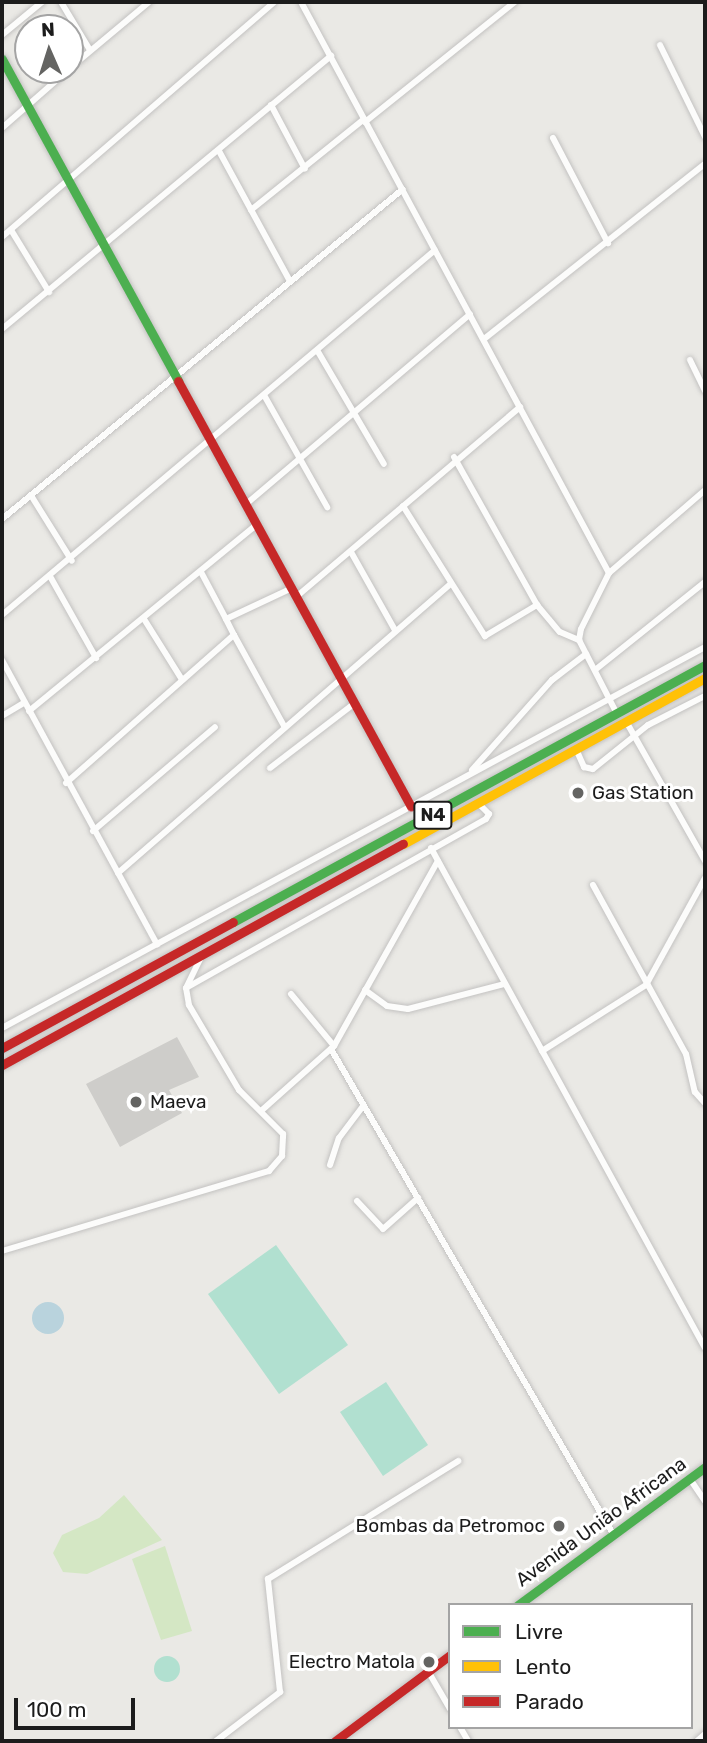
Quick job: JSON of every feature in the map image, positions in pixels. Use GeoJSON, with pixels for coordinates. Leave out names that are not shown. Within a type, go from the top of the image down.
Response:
{"type":"FeatureCollection","features":[{"type":"Feature","properties":{"kind":"main road"},"geometry":{"type":"LineString","coordinates":[[2,59],[173,379],[411,806]]}},
{"type":"Feature","properties":{"kind":"main road","name":"N4"},"geometry":{"type":"LineString","coordinates":[[2,1048],[705,665]]}},
{"type":"Feature","properties":{"kind":"main road","name":"N4"},"geometry":{"type":"LineString","coordinates":[[2,1065],[705,678]]}},
{"type":"Feature","properties":{"kind":"main road","name":"Avenida União Africana"},"geometry":{"type":"LineString","coordinates":[[520,1603],[705,1467]]}},
{"type":"Feature","properties":{"kind":"main road"},"geometry":{"type":"LineString","coordinates":[[335,1741],[448,1656]]}},
{"type":"Feature","properties":{"kind":"street"},"geometry":{"type":"LineString","coordinates":[[2,35],[41,2]]}},
{"type":"Feature","properties":{"kind":"street"},"geometry":{"type":"LineString","coordinates":[[61,2],[90,50]]}},
{"type":"Feature","properties":{"kind":"street"},"geometry":{"type":"LineString","coordinates":[[84,55],[149,2]]}},
{"type":"Feature","properties":{"kind":"street"},"geometry":{"type":"LineString","coordinates":[[2,237],[274,2]]}},
{"type":"Feature","properties":{"kind":"street"},"geometry":{"type":"LineString","coordinates":[[300,2],[609,573]]}},
{"type":"Feature","properties":{"kind":"street"},"geometry":{"type":"LineString","coordinates":[[251,210],[515,2]]}},
{"type":"Feature","properties":{"kind":"street"},"geometry":{"type":"LineString","coordinates":[[660,45],[705,136]]}},
{"type":"Feature","properties":{"kind":"street"},"geometry":{"type":"LineString","coordinates":[[2,330],[331,56]]}},
{"type":"Feature","properties":{"kind":"street"},"geometry":{"type":"LineString","coordinates":[[2,128],[52,84]]}},
{"type":"Feature","properties":{"kind":"street"},"geometry":{"type":"LineString","coordinates":[[271,105],[305,169]]}},
{"type":"Feature","properties":{"kind":"street"},"geometry":{"type":"LineString","coordinates":[[553,138],[608,243]]}},
{"type":"Feature","properties":{"kind":"street"},"geometry":{"type":"LineString","coordinates":[[219,151],[290,281]]}},
{"type":"Feature","properties":{"kind":"street"},"geometry":{"type":"LineString","coordinates":[[484,339],[705,164]]}},
{"type":"Feature","properties":{"kind":"street"},"geometry":{"type":"LineString","coordinates":[[2,519],[32,497],[402,189]]}},
{"type":"Feature","properties":{"kind":"street"},"geometry":{"type":"LineString","coordinates":[[11,230],[48,292]]}},
{"type":"Feature","properties":{"kind":"street"},"geometry":{"type":"LineString","coordinates":[[2,615],[72,561],[435,250]]}},
{"type":"Feature","properties":{"kind":"street"},"geometry":{"type":"LineString","coordinates":[[245,505],[355,416],[470,314]]}},
{"type":"Feature","properties":{"kind":"street"},"geometry":{"type":"LineString","coordinates":[[317,350],[384,464]]}},
{"type":"Feature","properties":{"kind":"street"},"geometry":{"type":"LineString","coordinates":[[690,360],[705,391]]}},
{"type":"Feature","properties":{"kind":"street"},"geometry":{"type":"LineString","coordinates":[[264,395],[327,507]]}},
{"type":"Feature","properties":{"kind":"street"},"geometry":{"type":"LineString","coordinates":[[226,618],[292,593],[351,552],[454,457],[520,407]]}},
{"type":"Feature","properties":{"kind":"street"},"geometry":{"type":"LineString","coordinates":[[454,457],[537,605],[560,632],[579,640],[617,714]]}},
{"type":"Feature","properties":{"kind":"street"},"geometry":{"type":"LineString","coordinates":[[579,640],[609,573],[705,490]]}},
{"type":"Feature","properties":{"kind":"street"},"geometry":{"type":"LineString","coordinates":[[32,497],[72,561]]}},
{"type":"Feature","properties":{"kind":"street"},"geometry":{"type":"LineString","coordinates":[[403,506],[449,585],[489,637],[537,605]]}},
{"type":"Feature","properties":{"kind":"street"},"geometry":{"type":"LineString","coordinates":[[29,711],[256,525]]}},
{"type":"Feature","properties":{"kind":"street"},"geometry":{"type":"LineString","coordinates":[[351,552],[395,630]]}},
{"type":"Feature","properties":{"kind":"street"},"geometry":{"type":"LineString","coordinates":[[201,572],[285,726]]}},
{"type":"Feature","properties":{"kind":"street"},"geometry":{"type":"LineString","coordinates":[[51,578],[96,657]]}},
{"type":"Feature","properties":{"kind":"street"},"geometry":{"type":"LineString","coordinates":[[595,670],[705,582]]}},
{"type":"Feature","properties":{"kind":"street"},"geometry":{"type":"LineString","coordinates":[[118,873],[449,585]]}},
{"type":"Feature","properties":{"kind":"street"},"geometry":{"type":"LineString","coordinates":[[144,619],[181,678]]}},
{"type":"Feature","properties":{"kind":"street"},"geometry":{"type":"LineString","coordinates":[[66,783],[181,678],[234,635]]}},
{"type":"Feature","properties":{"kind":"street"},"geometry":{"type":"LineString","coordinates":[[2,1028],[705,647]]}},
{"type":"Feature","properties":{"kind":"street"},"geometry":{"type":"LineString","coordinates":[[465,776],[552,680],[586,654]]}},
{"type":"Feature","properties":{"kind":"street"},"geometry":{"type":"LineString","coordinates":[[2,660],[66,783],[157,944]]}},
{"type":"Feature","properties":{"kind":"street"},"geometry":{"type":"LineString","coordinates":[[576,749],[584,767],[593,769],[634,736],[705,696]]}},
{"type":"Feature","properties":{"kind":"street"},"geometry":{"type":"LineString","coordinates":[[2,716],[24,703]]}},
{"type":"Feature","properties":{"kind":"street"},"geometry":{"type":"LineString","coordinates":[[270,768],[355,703]]}},
{"type":"Feature","properties":{"kind":"street"},"geometry":{"type":"LineString","coordinates":[[627,723],[705,861]]}},
{"type":"Feature","properties":{"kind":"street"},"geometry":{"type":"LineString","coordinates":[[93,831],[215,727]]}},
{"type":"Feature","properties":{"kind":"street"},"geometry":{"type":"LineString","coordinates":[[186,988],[431,848],[486,820],[489,814],[478,803]]}},
{"type":"Feature","properties":{"kind":"street"},"geometry":{"type":"LineString","coordinates":[[431,848],[705,1348]]}},
{"type":"Feature","properties":{"kind":"street"},"geometry":{"type":"LineString","coordinates":[[261,1111],[332,1047],[438,861]]}},
{"type":"Feature","properties":{"kind":"street"},"geometry":{"type":"LineString","coordinates":[[542,1051],[646,985],[705,877]]}},
{"type":"Feature","properties":{"kind":"street"},"geometry":{"type":"LineString","coordinates":[[593,885],[705,1103]]}},
{"type":"Feature","properties":{"kind":"street"},"geometry":{"type":"LineString","coordinates":[[186,988],[204,953]]}},
{"type":"Feature","properties":{"kind":"street"},"geometry":{"type":"LineString","coordinates":[[365,990],[387,1006],[408,1009],[505,984]]}},
{"type":"Feature","properties":{"kind":"street"},"geometry":{"type":"LineString","coordinates":[[2,1251],[269,1171],[285,1144],[276,1123],[239,1090],[186,988]]}},
{"type":"Feature","properties":{"kind":"street"},"geometry":{"type":"LineString","coordinates":[[291,994],[332,1047],[363,1106],[613,1534]]}},
{"type":"Feature","properties":{"kind":"street"},"geometry":{"type":"LineString","coordinates":[[330,1165],[339,1138],[363,1106]]}},
{"type":"Feature","properties":{"kind":"street"},"geometry":{"type":"LineString","coordinates":[[358,1201],[383,1229],[418,1198]]}},
{"type":"Feature","properties":{"kind":"street"},"geometry":{"type":"LineString","coordinates":[[216,1741],[280,1692],[268,1579],[458,1461]]}},
{"type":"Feature","properties":{"kind":"street"},"geometry":{"type":"LineString","coordinates":[[690,1479],[705,1502]]}},
{"type":"Feature","properties":{"kind":"street"},"geometry":{"type":"LineString","coordinates":[[428,1671],[448,1706]]}},
{"type":"Feature","properties":{"kind":"street"},"geometry":{"type":"LineString","coordinates":[[697,1741],[705,1734]]}},
{"type":"Feature","properties":{"kind":"green space"},"geometry":{"type":"Polygon","coordinates":[[[276,1245],[348,1345],[279,1394],[208,1294],[276,1245]]]}},
{"type":"Feature","properties":{"kind":"green space"},"geometry":{"type":"Polygon","coordinates":[[[386,1382],[428,1445],[383,1476],[340,1412],[386,1382]]]}},
{"type":"Feature","properties":{"kind":"green space"},"geometry":{"type":"Polygon","coordinates":[[[124,1495],[162,1540],[87,1574],[63,1572],[53,1553],[62,1535],[99,1518],[124,1495]]]}},
{"type":"Feature","properties":{"kind":"green space"},"geometry":{"type":"Polygon","coordinates":[[[165,1546],[192,1631],[161,1640],[132,1559],[165,1546]]]}},
{"type":"Feature","properties":{"kind":"green space"},"geometry":{"type":"Polygon","coordinates":[[[167,1656],[176,1660],[180,1669],[176,1678],[167,1682],[158,1678],[154,1669],[158,1660],[167,1656]]]}},
{"type":"Feature","properties":{"kind":"water"},"geometry":{"type":"Polygon","coordinates":[[[48,1302],[60,1306],[64,1318],[60,1330],[48,1334],[36,1330],[32,1318],[36,1306],[48,1302]]]}},
{"type":"Feature","properties":{"kind":"building","name":"Maeva"},"geometry":{"type":"Polygon","coordinates":[[[177,1037],[199,1077],[169,1090],[182,1113],[120,1147],[86,1084],[177,1037]]]}},
{"type":"Feature","properties":{"kind":"traffic: fast"},"geometry":{"type":"LineString","coordinates":[[2,59],[178,381]]}},
{"type":"Feature","properties":{"kind":"traffic: fast"},"geometry":{"type":"LineString","coordinates":[[233,922],[705,665]]}},
{"type":"Feature","properties":{"kind":"traffic: fast"},"geometry":{"type":"LineString","coordinates":[[521,1603],[705,1467]]}},
{"type":"Feature","properties":{"kind":"traffic: slow"},"geometry":{"type":"LineString","coordinates":[[403,844],[705,678]]}},
{"type":"Feature","properties":{"kind":"traffic: jam"},"geometry":{"type":"LineString","coordinates":[[178,381],[411,806]]}},
{"type":"Feature","properties":{"kind":"traffic: jam"},"geometry":{"type":"LineString","coordinates":[[2,1065],[403,844]]}},
{"type":"Feature","properties":{"kind":"traffic: jam"},"geometry":{"type":"LineString","coordinates":[[2,1048],[233,922]]}},
{"type":"Feature","properties":{"kind":"traffic: jam"},"geometry":{"type":"LineString","coordinates":[[335,1741],[448,1656]]}},
{"type":"Feature","properties":{"kind":"place","name":"Gas Station"},"geometry":{"type":"Point","coordinates":[578,793]}},
{"type":"Feature","properties":{"kind":"place","name":"Maeva"},"geometry":{"type":"Point","coordinates":[136,1102]}},
{"type":"Feature","properties":{"kind":"place","name":"Bombas da Petromoc"},"geometry":{"type":"Point","coordinates":[559,1526]}},
{"type":"Feature","properties":{"kind":"place","name":"Electro Matola"},"geometry":{"type":"Point","coordinates":[429,1662]}}]}
